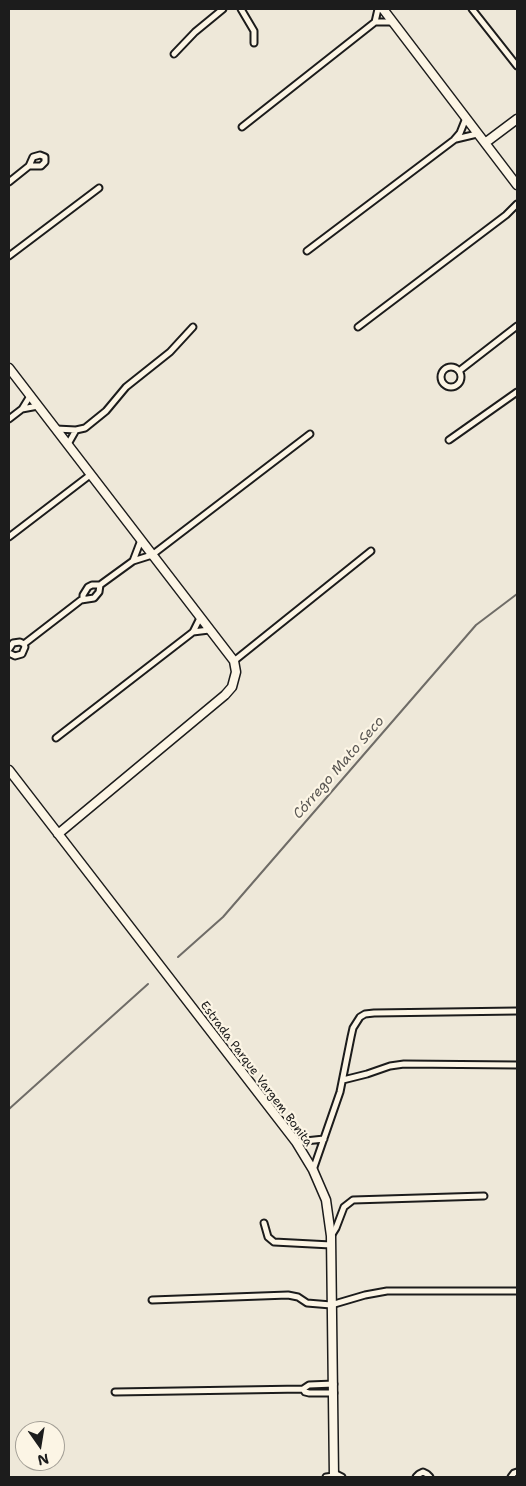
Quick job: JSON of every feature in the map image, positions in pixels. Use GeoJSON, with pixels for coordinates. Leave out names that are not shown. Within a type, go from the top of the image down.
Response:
{"type":"FeatureCollection","features":[{"type":"Feature","properties":{"kind":"street"},"geometry":{"type":"LineString","coordinates":[[174,54],[195,32],[223,9]]}},
{"type":"Feature","properties":{"kind":"street"},"geometry":{"type":"LineString","coordinates":[[241,9],[254,31],[254,43]]}},
{"type":"Feature","properties":{"kind":"street"},"geometry":{"type":"LineString","coordinates":[[375,22],[378,9]]}},
{"type":"Feature","properties":{"kind":"street"},"geometry":{"type":"LineString","coordinates":[[383,9],[517,185]]}},
{"type":"Feature","properties":{"kind":"street"},"geometry":{"type":"LineString","coordinates":[[472,9],[517,66]]}},
{"type":"Feature","properties":{"kind":"street"},"geometry":{"type":"LineString","coordinates":[[242,127],[375,22],[392,22]]}},
{"type":"Feature","properties":{"kind":"street"},"geometry":{"type":"LineString","coordinates":[[307,251],[454,140],[460,133],[466,118]]}},
{"type":"Feature","properties":{"kind":"street"},"geometry":{"type":"LineString","coordinates":[[485,144],[517,120]]}},
{"type":"Feature","properties":{"kind":"street"},"geometry":{"type":"LineString","coordinates":[[454,140],[463,136],[477,134]]}},
{"type":"Feature","properties":{"kind":"street"},"geometry":{"type":"LineString","coordinates":[[9,182],[29,166]]}},
{"type":"Feature","properties":{"kind":"street"},"geometry":{"type":"LineString","coordinates":[[9,256],[99,188]]}},
{"type":"Feature","properties":{"kind":"street"},"geometry":{"type":"LineString","coordinates":[[358,327],[506,215],[517,204]]}},
{"type":"Feature","properties":{"kind":"street"},"geometry":{"type":"LineString","coordinates":[[459,371],[517,326]]}},
{"type":"Feature","properties":{"kind":"street"},"geometry":{"type":"LineString","coordinates":[[56,429],[76,430],[85,428],[106,411],[126,387],[170,352],[193,327]]}},
{"type":"Feature","properties":{"kind":"street"},"geometry":{"type":"LineString","coordinates":[[9,368],[234,661],[236,672],[232,687],[225,695],[58,834]]}},
{"type":"Feature","properties":{"kind":"street"},"geometry":{"type":"LineString","coordinates":[[449,440],[517,392]]}},
{"type":"Feature","properties":{"kind":"street"},"geometry":{"type":"LineString","coordinates":[[9,419],[22,409],[30,396]]}},
{"type":"Feature","properties":{"kind":"street"},"geometry":{"type":"LineString","coordinates":[[22,409],[38,406]]}},
{"type":"Feature","properties":{"kind":"street"},"geometry":{"type":"LineString","coordinates":[[68,444],[76,430]]}},
{"type":"Feature","properties":{"kind":"street"},"geometry":{"type":"LineString","coordinates":[[83,599],[83,595],[92,585],[100,585],[133,561],[152,555],[310,434]]}},
{"type":"Feature","properties":{"kind":"street"},"geometry":{"type":"LineString","coordinates":[[9,537],[90,475]]}},
{"type":"Feature","properties":{"kind":"street"},"geometry":{"type":"LineString","coordinates":[[133,561],[141,540]]}},
{"type":"Feature","properties":{"kind":"street"},"geometry":{"type":"LineString","coordinates":[[234,661],[371,551]]}},
{"type":"Feature","properties":{"kind":"street"},"geometry":{"type":"LineString","coordinates":[[9,652],[15,656],[22,654],[24,644],[83,599],[90,599],[97,595],[100,585]]}},
{"type":"Feature","properties":{"kind":"street"},"geometry":{"type":"LineString","coordinates":[[56,738],[193,632],[200,618]]}},
{"type":"Feature","properties":{"kind":"street"},"geometry":{"type":"LineString","coordinates":[[193,632],[209,630]]}},
{"type":"Feature","properties":{"kind":"street"},"geometry":{"type":"LineString","coordinates":[[9,648],[13,643],[20,642],[24,644]]}},
{"type":"Feature","properties":{"kind":"street","name":"Estrada Parque Vargem Bonita"},"geometry":{"type":"LineString","coordinates":[[9,770],[296,1142],[313,1170],[326,1200],[331,1236],[334,1476]]}},
{"type":"Feature","properties":{"kind":"street"},"geometry":{"type":"LineString","coordinates":[[313,1170],[336,1108],[353,1028],[357,1020],[365,1014],[517,1010]]}},
{"type":"Feature","properties":{"kind":"street"},"geometry":{"type":"LineString","coordinates":[[343,1080],[390,1066],[404,1064],[517,1065]]}},
{"type":"Feature","properties":{"kind":"street"},"geometry":{"type":"LineString","coordinates":[[296,1142],[324,1139]]}},
{"type":"Feature","properties":{"kind":"street"},"geometry":{"type":"LineString","coordinates":[[331,1236],[344,1207],[353,1200],[484,1196]]}},
{"type":"Feature","properties":{"kind":"street"},"geometry":{"type":"LineString","coordinates":[[264,1223],[268,1237],[274,1242],[330,1245]]}},
{"type":"Feature","properties":{"kind":"street"},"geometry":{"type":"LineString","coordinates":[[152,1300],[288,1295],[298,1297],[307,1303],[331,1305],[387,1291],[517,1291]]}},
{"type":"Feature","properties":{"kind":"street"},"geometry":{"type":"LineString","coordinates":[[116,1392],[303,1389],[309,1385],[334,1384]]}},
{"type":"Feature","properties":{"kind":"street"},"geometry":{"type":"LineString","coordinates":[[303,1389],[309,1393],[334,1393]]}},
{"type":"Feature","properties":{"kind":"street"},"geometry":{"type":"LineString","coordinates":[[416,1477],[423,1472],[430,1477]]}},
{"type":"Feature","properties":{"kind":"street"},"geometry":{"type":"LineString","coordinates":[[511,1477],[517,1472]]}},
{"type":"Feature","properties":{"kind":"waterway","name":"Córrego Mato Seco"},"geometry":{"type":"LineString","coordinates":[[178,957],[223,917],[476,625],[517,594]]}},
{"type":"Feature","properties":{"kind":"waterway","name":"Córrego Mato Seco"},"geometry":{"type":"LineString","coordinates":[[9,1109],[148,984]]}}]}
